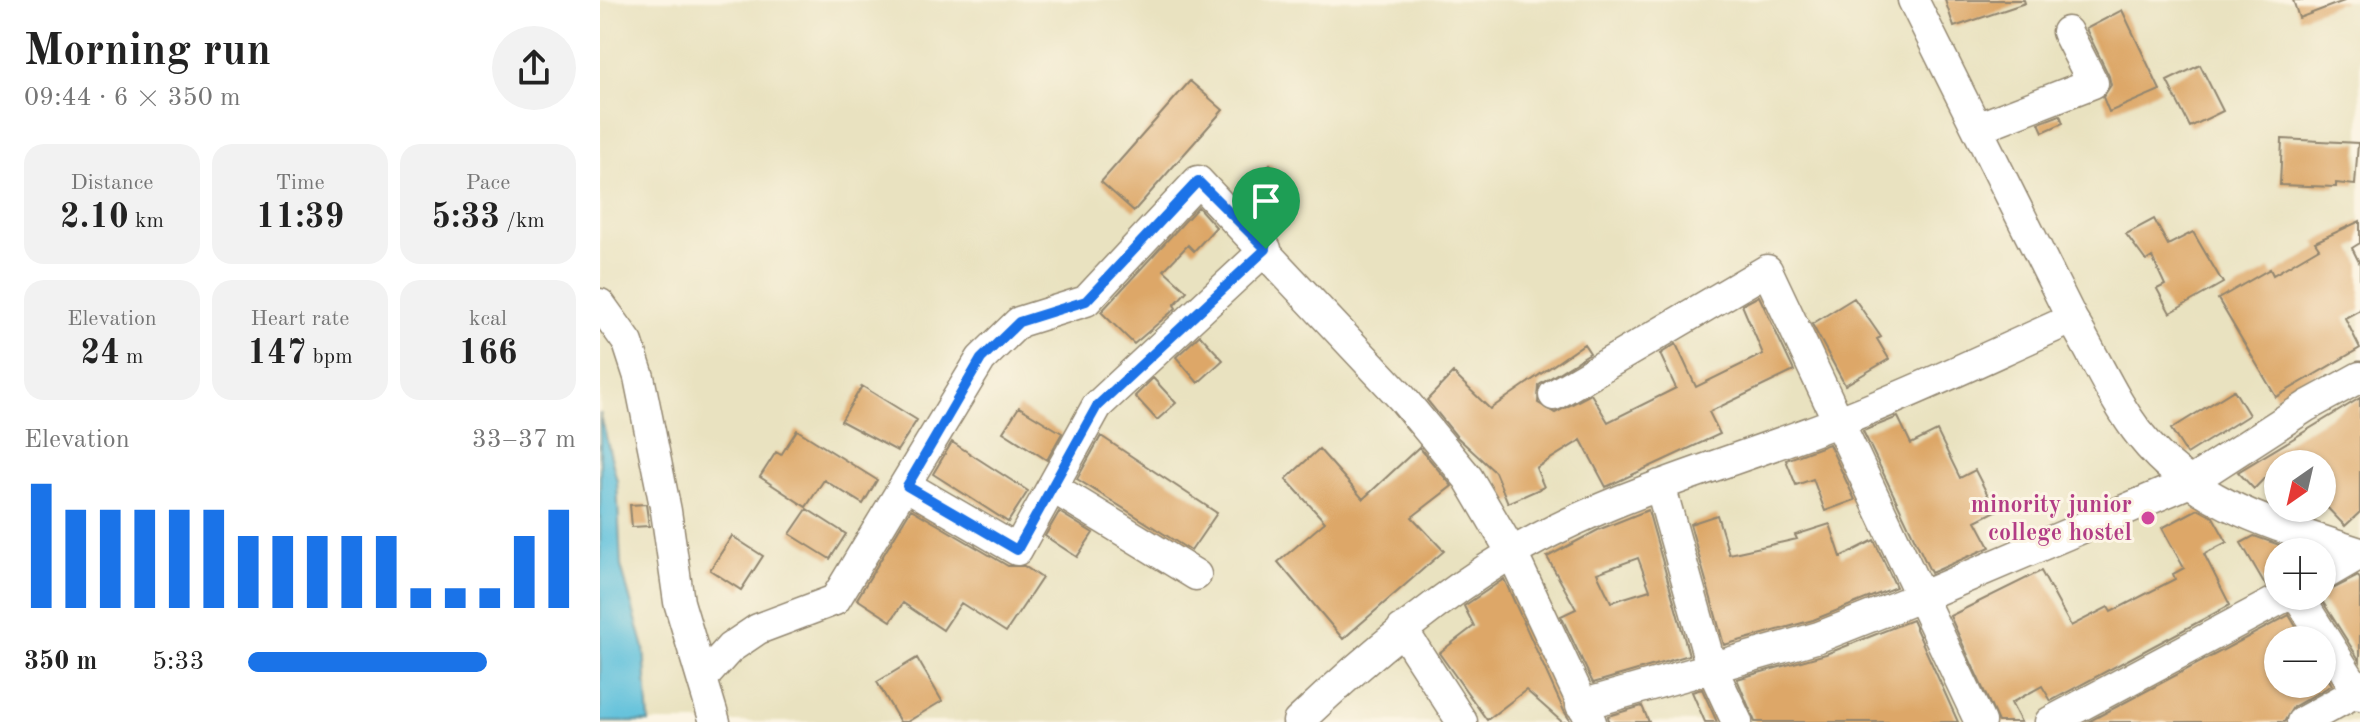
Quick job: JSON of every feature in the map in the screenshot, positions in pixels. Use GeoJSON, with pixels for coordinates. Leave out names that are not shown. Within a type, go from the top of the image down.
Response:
{"type":"FeatureCollection","features":[{"type":"Feature","properties":{"kind":"street"},"geometry":{"type":"LineString","coordinates":[[1913,0],[2072,319],[2140,436],[2190,482],[2231,510],[2360,554]]}},
{"type":"Feature","properties":{"kind":"street"},"geometry":{"type":"LineString","coordinates":[[1977,128],[2093,83],[2067,32]]}},
{"type":"Feature","properties":{"kind":"street"},"geometry":{"type":"LineString","coordinates":[[702,679],[730,648],[758,629],[835,600],[907,486],[981,359],[1019,322],[1086,301],[1198,181],[1266,249],[1468,478],[1512,553],[1586,714],[1711,666],[1819,637],[2190,482],[2307,406],[2360,377]]}},
{"type":"Feature","properties":{"kind":"street"},"geometry":{"type":"LineString","coordinates":[[907,486],[1017,550],[1097,406],[1266,249]]}},
{"type":"Feature","properties":{"kind":"street"},"geometry":{"type":"LineString","coordinates":[[1554,395],[1767,270],[1980,722]]}},
{"type":"Feature","properties":{"kind":"street"},"geometry":{"type":"LineString","coordinates":[[600,304],[628,343],[639,377],[666,511],[679,602],[715,722]]}},
{"type":"Feature","properties":{"kind":"street"},"geometry":{"type":"LineString","coordinates":[[1298,722],[1372,652],[1402,629],[1512,553],[1560,527],[1660,485],[1840,421],[2072,319]]}},
{"type":"Feature","properties":{"kind":"street"},"geometry":{"type":"LineString","coordinates":[[1660,485],[1711,666],[1737,722]]}},
{"type":"Feature","properties":{"kind":"street"},"geometry":{"type":"LineString","coordinates":[[1052,487],[1196,575]]}},
{"type":"Feature","properties":{"kind":"street"},"geometry":{"type":"LineString","coordinates":[[2336,568],[2360,554]]}},
{"type":"Feature","properties":{"kind":"street"},"geometry":{"type":"LineString","coordinates":[[2050,722],[2264,608]]}},
{"type":"Feature","properties":{"kind":"street"},"geometry":{"type":"LineString","coordinates":[[2302,722],[2359,693],[2307,610]]}},
{"type":"Feature","properties":{"kind":"street"},"geometry":{"type":"LineString","coordinates":[[1402,629],[1462,722]]}},
{"type":"Feature","properties":{"kind":"water"},"geometry":{"type":"Polygon","coordinates":[[[600,413],[617,481],[621,566],[644,648],[649,722],[600,722],[600,413]]]}},
{"type":"Feature","properties":{"kind":"building"},"geometry":{"type":"Polygon","coordinates":[[[1945,0],[2024,0],[2025,3],[1954,27],[1945,0]]]}},
{"type":"Feature","properties":{"kind":"building"},"geometry":{"type":"Polygon","coordinates":[[[2293,0],[2344,0],[2344,1],[2299,18],[2293,0]]]}},
{"type":"Feature","properties":{"kind":"building"},"geometry":{"type":"Polygon","coordinates":[[[2122,10],[2160,90],[2109,112],[2103,97],[2111,85],[2109,76],[2086,29],[2122,10]]]}},
{"type":"Feature","properties":{"kind":"building"},"geometry":{"type":"Polygon","coordinates":[[[2200,65],[2223,111],[2190,127],[2167,81],[2200,65]]]}},
{"type":"Feature","properties":{"kind":"building"},"geometry":{"type":"Polygon","coordinates":[[[1190,81],[1223,110],[1134,211],[1101,182],[1190,81]]]}},
{"type":"Feature","properties":{"kind":"building"},"geometry":{"type":"Polygon","coordinates":[[[2060,115],[2063,123],[2043,132],[2039,123],[2060,115]]]}},
{"type":"Feature","properties":{"kind":"building"},"geometry":{"type":"Polygon","coordinates":[[[2282,139],[2358,143],[2355,185],[2280,185],[2282,139]]]}},
{"type":"Feature","properties":{"kind":"building"},"geometry":{"type":"Polygon","coordinates":[[[1270,164],[1292,187],[1262,217],[1239,194],[1270,164]]]}},
{"type":"Feature","properties":{"kind":"building"},"geometry":{"type":"Polygon","coordinates":[[[1198,207],[1216,227],[1194,251],[1188,245],[1164,270],[1187,291],[1174,305],[1176,308],[1134,344],[1101,312],[1198,207]]]}},
{"type":"Feature","properties":{"kind":"building"},"geometry":{"type":"Polygon","coordinates":[[[2154,219],[2168,245],[2193,232],[2223,283],[2170,313],[2157,289],[2165,285],[2152,257],[2146,261],[2126,234],[2154,219]]]}},
{"type":"Feature","properties":{"kind":"building"},"geometry":{"type":"Polygon","coordinates":[[[2360,221],[2360,243],[2352,248],[2360,264],[2360,310],[2345,318],[2360,348],[2276,397],[2218,299],[2270,269],[2273,275],[2319,248],[2315,242],[2360,221]]]}},
{"type":"Feature","properties":{"kind":"building"},"geometry":{"type":"Polygon","coordinates":[[[1759,296],[1794,371],[1709,412],[1720,434],[1606,487],[1581,440],[1536,468],[1544,487],[1508,503],[1495,472],[1457,437],[1427,400],[1453,373],[1490,409],[1584,344],[1590,353],[1539,385],[1538,403],[1555,413],[1591,394],[1608,422],[1676,388],[1660,354],[1676,344],[1696,387],[1763,354],[1742,305],[1759,296]]]}},
{"type":"Feature","properties":{"kind":"building"},"geometry":{"type":"Polygon","coordinates":[[[1854,298],[1881,337],[1877,339],[1889,359],[1845,385],[1812,324],[1854,298]]]}},
{"type":"Feature","properties":{"kind":"building"},"geometry":{"type":"Polygon","coordinates":[[[1200,335],[1223,360],[1198,383],[1176,357],[1200,335]]]}},
{"type":"Feature","properties":{"kind":"building"},"geometry":{"type":"Polygon","coordinates":[[[1153,378],[1176,403],[1157,420],[1135,396],[1153,378]]]}},
{"type":"Feature","properties":{"kind":"building"},"geometry":{"type":"Polygon","coordinates":[[[862,386],[917,420],[897,451],[841,421],[862,386]]]}},
{"type":"Feature","properties":{"kind":"building"},"geometry":{"type":"Polygon","coordinates":[[[2234,390],[2249,415],[2187,454],[2171,429],[2234,390]]]}},
{"type":"Feature","properties":{"kind":"building"},"geometry":{"type":"Polygon","coordinates":[[[2360,398],[2360,512],[2345,526],[2336,517],[2336,450],[2274,450],[2360,398]]]}},
{"type":"Feature","properties":{"kind":"building"},"geometry":{"type":"Polygon","coordinates":[[[1019,407],[1062,433],[1047,460],[1003,432],[1019,407]]]}},
{"type":"Feature","properties":{"kind":"building"},"geometry":{"type":"Polygon","coordinates":[[[1898,417],[1911,444],[1937,431],[1960,478],[1975,470],[1996,511],[1976,521],[1990,547],[1931,573],[1863,431],[1898,417]]]}},
{"type":"Feature","properties":{"kind":"building"},"geometry":{"type":"Polygon","coordinates":[[[797,430],[877,480],[863,504],[824,480],[806,507],[760,477],[776,452],[781,455],[797,430]]]}},
{"type":"Feature","properties":{"kind":"building"},"geometry":{"type":"Polygon","coordinates":[[[1101,436],[1217,513],[1191,551],[1077,479],[1101,436]]]}},
{"type":"Feature","properties":{"kind":"building"},"geometry":{"type":"Polygon","coordinates":[[[952,442],[1028,491],[1008,522],[933,474],[952,442]]]}},
{"type":"Feature","properties":{"kind":"building"},"geometry":{"type":"Polygon","coordinates":[[[1829,444],[1855,500],[1825,511],[1813,479],[1796,485],[1786,460],[1829,444]]]}},
{"type":"Feature","properties":{"kind":"building"},"geometry":{"type":"Polygon","coordinates":[[[1419,447],[1452,486],[1412,517],[1444,551],[1343,639],[1278,562],[1325,522],[1286,479],[1319,449],[1363,499],[1419,447]]]}},
{"type":"Feature","properties":{"kind":"building"},"geometry":{"type":"Polygon","coordinates":[[[2264,456],[2264,479],[2254,489],[2238,472],[2264,456]]]}},
{"type":"Feature","properties":{"kind":"building"},"geometry":{"type":"Polygon","coordinates":[[[646,504],[649,526],[632,527],[630,505],[646,504]]]}},
{"type":"Feature","properties":{"kind":"building"},"geometry":{"type":"Polygon","coordinates":[[[807,509],[846,534],[830,559],[790,534],[807,509]]]}},
{"type":"Feature","properties":{"kind":"building"},"geometry":{"type":"Polygon","coordinates":[[[911,509],[1008,566],[1024,566],[1042,578],[1006,632],[961,603],[943,630],[903,603],[891,621],[857,599],[911,509]]]}},
{"type":"Feature","properties":{"kind":"building"},"geometry":{"type":"Polygon","coordinates":[[[2198,509],[2213,517],[2227,542],[2204,554],[2230,605],[2051,701],[2042,686],[2011,703],[2021,722],[1998,722],[1950,616],[2041,571],[2071,626],[2108,607],[2111,612],[2175,579],[2173,574],[2184,568],[2162,528],[2198,509]]]}},
{"type":"Feature","properties":{"kind":"building"},"geometry":{"type":"Polygon","coordinates":[[[1648,510],[1689,655],[1593,683],[1561,616],[1576,609],[1547,557],[1598,530],[1648,510]],[[1638,558],[1597,573],[1611,602],[1650,590],[1638,558]]]}},
{"type":"Feature","properties":{"kind":"building"},"geometry":{"type":"Polygon","coordinates":[[[1059,512],[1093,533],[1077,557],[1045,536],[1059,512]]]}},
{"type":"Feature","properties":{"kind":"building"},"geometry":{"type":"Polygon","coordinates":[[[1717,515],[1729,554],[1797,539],[1795,535],[1830,524],[1841,557],[1874,540],[1896,587],[1813,620],[1724,645],[1690,524],[1717,515]]]}},
{"type":"Feature","properties":{"kind":"building"},"geometry":{"type":"Polygon","coordinates":[[[732,536],[763,556],[741,590],[710,570],[732,536]]]}},
{"type":"Feature","properties":{"kind":"building"},"geometry":{"type":"Polygon","coordinates":[[[2254,536],[2264,540],[2264,583],[2241,543],[2254,536]]]}},
{"type":"Feature","properties":{"kind":"building"},"geometry":{"type":"Polygon","coordinates":[[[2358,576],[2360,579],[2360,661],[2328,610],[2336,610],[2336,587],[2358,576]]]}},
{"type":"Feature","properties":{"kind":"building"},"geometry":{"type":"Polygon","coordinates":[[[1504,579],[1571,722],[1562,722],[1526,690],[1487,720],[1439,653],[1474,626],[1464,606],[1504,579]]]}},
{"type":"Feature","properties":{"kind":"building"},"geometry":{"type":"Polygon","coordinates":[[[2289,615],[2296,626],[2268,626],[2289,615]]]}},
{"type":"Feature","properties":{"kind":"building"},"geometry":{"type":"Polygon","coordinates":[[[1912,620],[1958,722],[1755,722],[1737,679],[1826,654],[1912,620]]]}},
{"type":"Feature","properties":{"kind":"building"},"geometry":{"type":"Polygon","coordinates":[[[2264,628],[2264,698],[2309,698],[2293,707],[2284,722],[2088,722],[2264,628]]]}},
{"type":"Feature","properties":{"kind":"building"},"geometry":{"type":"Polygon","coordinates":[[[917,658],[942,701],[907,722],[900,722],[877,682],[917,658]]]}},
{"type":"Feature","properties":{"kind":"building"},"geometry":{"type":"Polygon","coordinates":[[[1702,689],[1717,722],[1705,722],[1692,692],[1702,689]]]}},
{"type":"Feature","properties":{"kind":"building"},"geometry":{"type":"Polygon","coordinates":[[[1642,706],[1649,722],[1609,722],[1608,716],[1642,706]]]}},
{"type":"Feature","properties":{"kind":"place","name":"minority junior college hostel"},"geometry":{"type":"Point","coordinates":[2148,518]}},
{"type":"Feature","properties":{"kind":"route"},"geometry":{"type":"LineString","coordinates":[[1198,181],[1266,249],[1097,406],[1017,550],[907,486],[981,359],[1019,322],[1086,301],[1198,181]]}}]}
